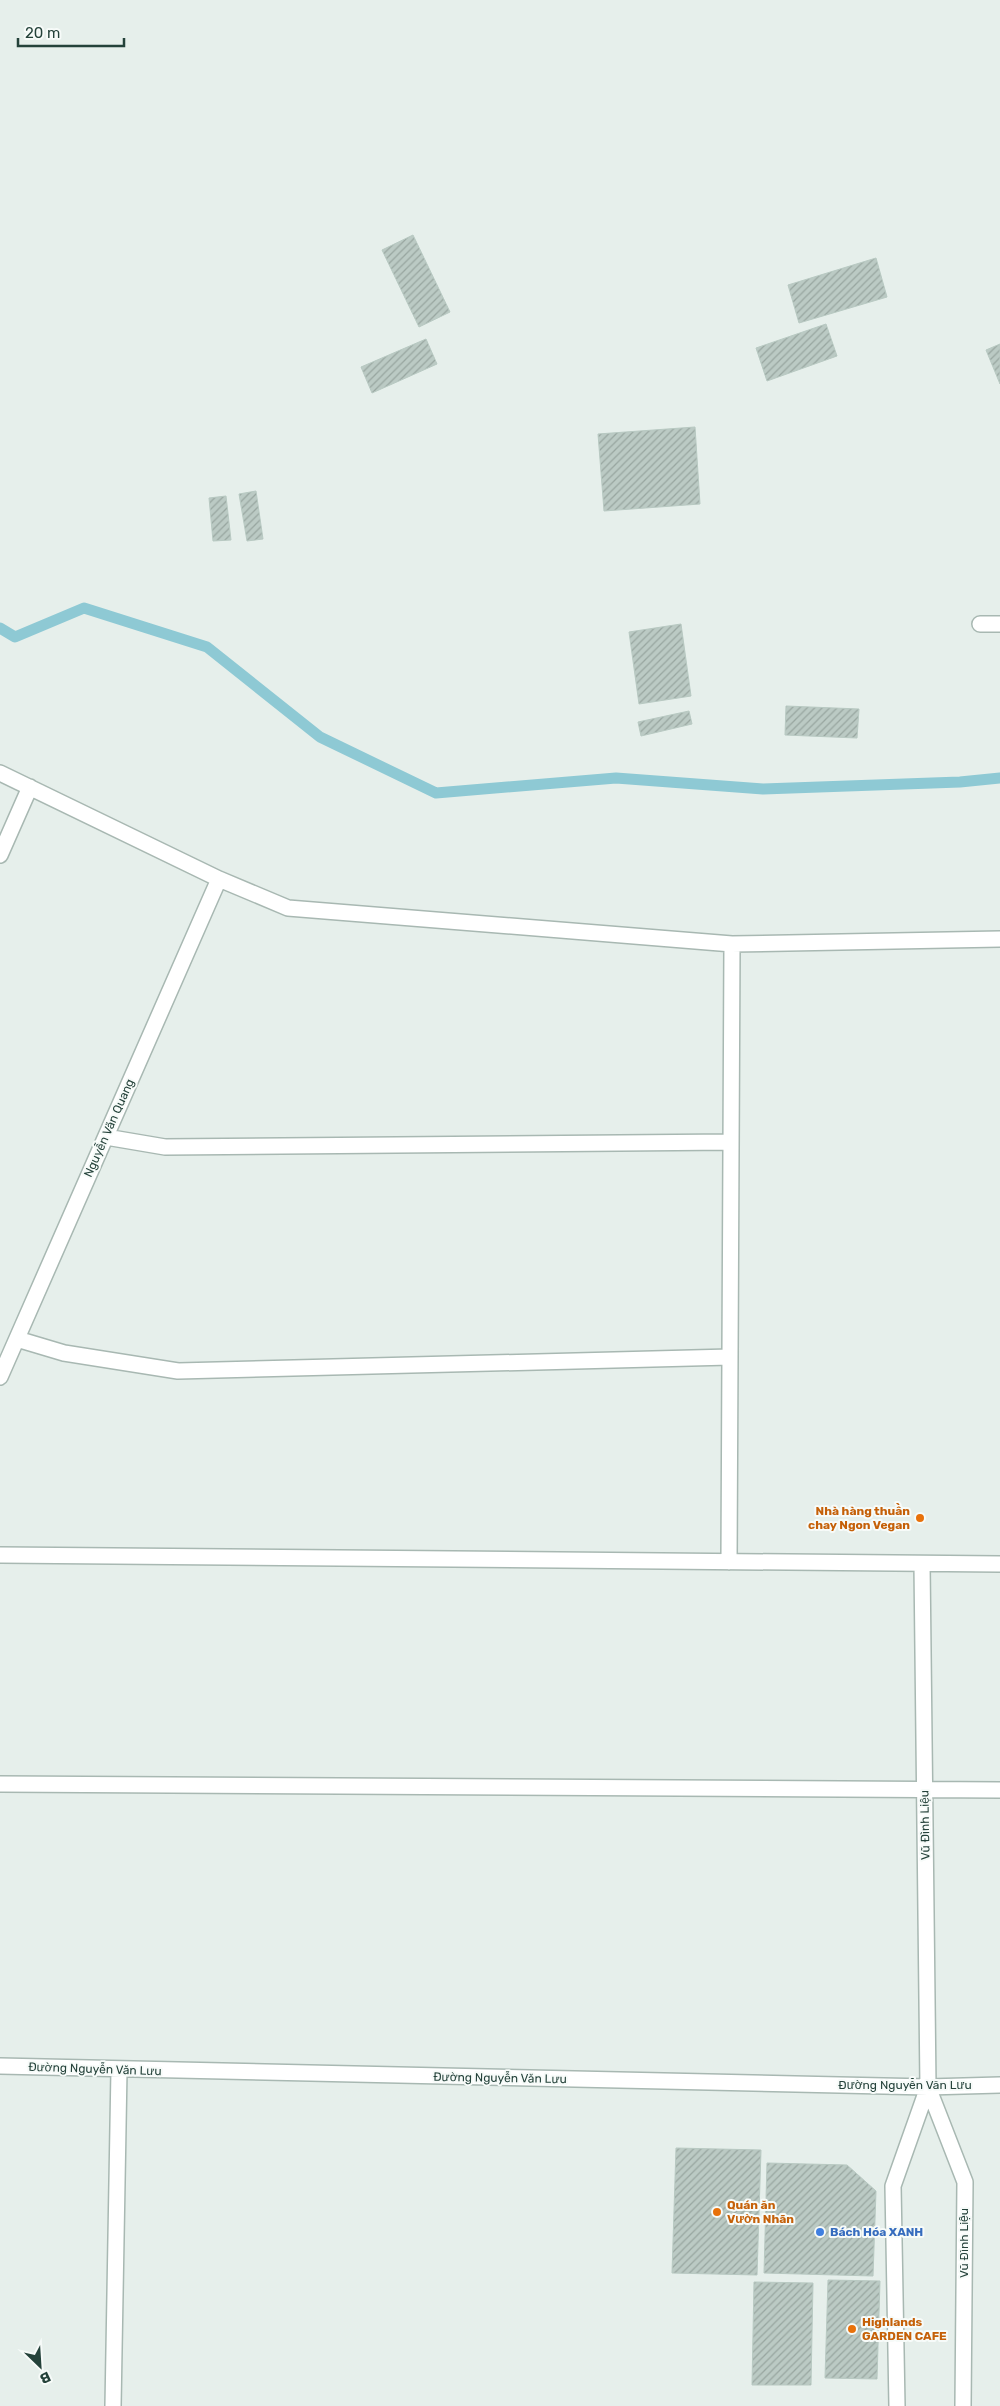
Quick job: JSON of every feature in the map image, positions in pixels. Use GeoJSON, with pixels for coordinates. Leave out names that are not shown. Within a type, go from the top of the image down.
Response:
{"type":"FeatureCollection","features":[{"type":"Feature","properties":{"kind":"street"},"geometry":{"type":"LineString","coordinates":[[980,624],[1000,624]]}},
{"type":"Feature","properties":{"kind":"street"},"geometry":{"type":"LineString","coordinates":[[0,773],[219,879],[288,908],[732,944],[1000,939]]}},
{"type":"Feature","properties":{"kind":"street"},"geometry":{"type":"LineString","coordinates":[[0,855],[30,787]]}},
{"type":"Feature","properties":{"kind":"street","name":"Nguyễn Văn Quang"},"geometry":{"type":"LineString","coordinates":[[0,1377],[219,879]]}},
{"type":"Feature","properties":{"kind":"street"},"geometry":{"type":"LineString","coordinates":[[729,1562],[732,944]]}},
{"type":"Feature","properties":{"kind":"street"},"geometry":{"type":"LineString","coordinates":[[106,1137],[165,1147],[731,1142]]}},
{"type":"Feature","properties":{"kind":"street"},"geometry":{"type":"LineString","coordinates":[[17,1339],[64,1353],[178,1371],[730,1357]]}},
{"type":"Feature","properties":{"kind":"street"},"geometry":{"type":"LineString","coordinates":[[0,1555],[1000,1564]]}},
{"type":"Feature","properties":{"kind":"street","name":"Vũ Đình Liệu"},"geometry":{"type":"LineString","coordinates":[[897,2406],[892,2186],[928,2087],[922,1564]]}},
{"type":"Feature","properties":{"kind":"street"},"geometry":{"type":"LineString","coordinates":[[0,1784],[1000,1790]]}},
{"type":"Feature","properties":{"kind":"street","name":"Đường Nguyễn Văn Lưu"},"geometry":{"type":"LineString","coordinates":[[0,2066],[928,2087],[1000,2085]]}},
{"type":"Feature","properties":{"kind":"street"},"geometry":{"type":"LineString","coordinates":[[112,2406],[119,2070]]}},
{"type":"Feature","properties":{"kind":"street","name":"Vũ Đình Liệu"},"geometry":{"type":"LineString","coordinates":[[928,2087],[965,2182],[963,2406]]}},
{"type":"Feature","properties":{"kind":"building"},"geometry":{"type":"Polygon","coordinates":[[[413,235],[450,312],[419,327],[382,250],[413,235]]]}},
{"type":"Feature","properties":{"kind":"building"},"geometry":{"type":"Polygon","coordinates":[[[876,258],[887,297],[799,323],[788,285],[876,258]]]}},
{"type":"Feature","properties":{"kind":"building"},"geometry":{"type":"Polygon","coordinates":[[[826,324],[837,356],[767,381],[756,348],[826,324]]]}},
{"type":"Feature","properties":{"kind":"building"},"geometry":{"type":"Polygon","coordinates":[[[426,339],[437,364],[372,393],[361,367],[426,339]]]}},
{"type":"Feature","properties":{"kind":"building"},"geometry":{"type":"Polygon","coordinates":[[[1000,344],[1000,384],[986,350],[1000,344]]]}},
{"type":"Feature","properties":{"kind":"building"},"geometry":{"type":"Polygon","coordinates":[[[695,427],[700,504],[604,511],[598,434],[695,427]]]}},
{"type":"Feature","properties":{"kind":"building"},"geometry":{"type":"Polygon","coordinates":[[[256,491],[263,539],[247,541],[239,494],[256,491]]]}},
{"type":"Feature","properties":{"kind":"building"},"geometry":{"type":"Polygon","coordinates":[[[226,496],[231,540],[213,541],[209,498],[226,496]]]}},
{"type":"Feature","properties":{"kind":"building"},"geometry":{"type":"Polygon","coordinates":[[[681,624],[691,696],[639,704],[629,632],[681,624]]]}},
{"type":"Feature","properties":{"kind":"building"},"geometry":{"type":"Polygon","coordinates":[[[786,706],[859,709],[857,738],[785,735],[786,706]]]}},
{"type":"Feature","properties":{"kind":"building"},"geometry":{"type":"Polygon","coordinates":[[[689,711],[692,724],[641,736],[638,722],[689,711]]]}},
{"type":"Feature","properties":{"kind":"building","name":"Quán ăn Vườn Nhãn"},"geometry":{"type":"Polygon","coordinates":[[[676,2148],[761,2150],[757,2275],[672,2273],[676,2148]]]}},
{"type":"Feature","properties":{"kind":"building","name":"Bách Hóa XANH"},"geometry":{"type":"Polygon","coordinates":[[[767,2163],[847,2165],[876,2191],[873,2276],[764,2273],[767,2163]]]}},
{"type":"Feature","properties":{"kind":"building","name":"Highlands GARDEN CAFE"},"geometry":{"type":"Polygon","coordinates":[[[828,2280],[880,2281],[877,2379],[825,2378],[828,2280]]]}},
{"type":"Feature","properties":{"kind":"building"},"geometry":{"type":"Polygon","coordinates":[[[754,2282],[813,2283],[811,2385],[752,2385],[754,2282]]]}},
{"type":"Feature","properties":{"kind":"waterway"},"geometry":{"type":"LineString","coordinates":[[0,628],[15,637],[84,608],[207,647],[320,737],[436,793],[616,778],[763,789],[960,782],[1000,778]]}},
{"type":"Feature","properties":{"kind":"place","name":"Nhà hàng thuần chay Ngon Vegan"},"geometry":{"type":"Point","coordinates":[920,1518]}},
{"type":"Feature","properties":{"kind":"place","name":"Quán ăn Vườn Nhãn"},"geometry":{"type":"Point","coordinates":[717,2212]}},
{"type":"Feature","properties":{"kind":"place","name":"Bách Hóa XANH"},"geometry":{"type":"Point","coordinates":[820,2232]}},
{"type":"Feature","properties":{"kind":"place","name":"Highlands GARDEN CAFE"},"geometry":{"type":"Point","coordinates":[852,2329]}}]}
